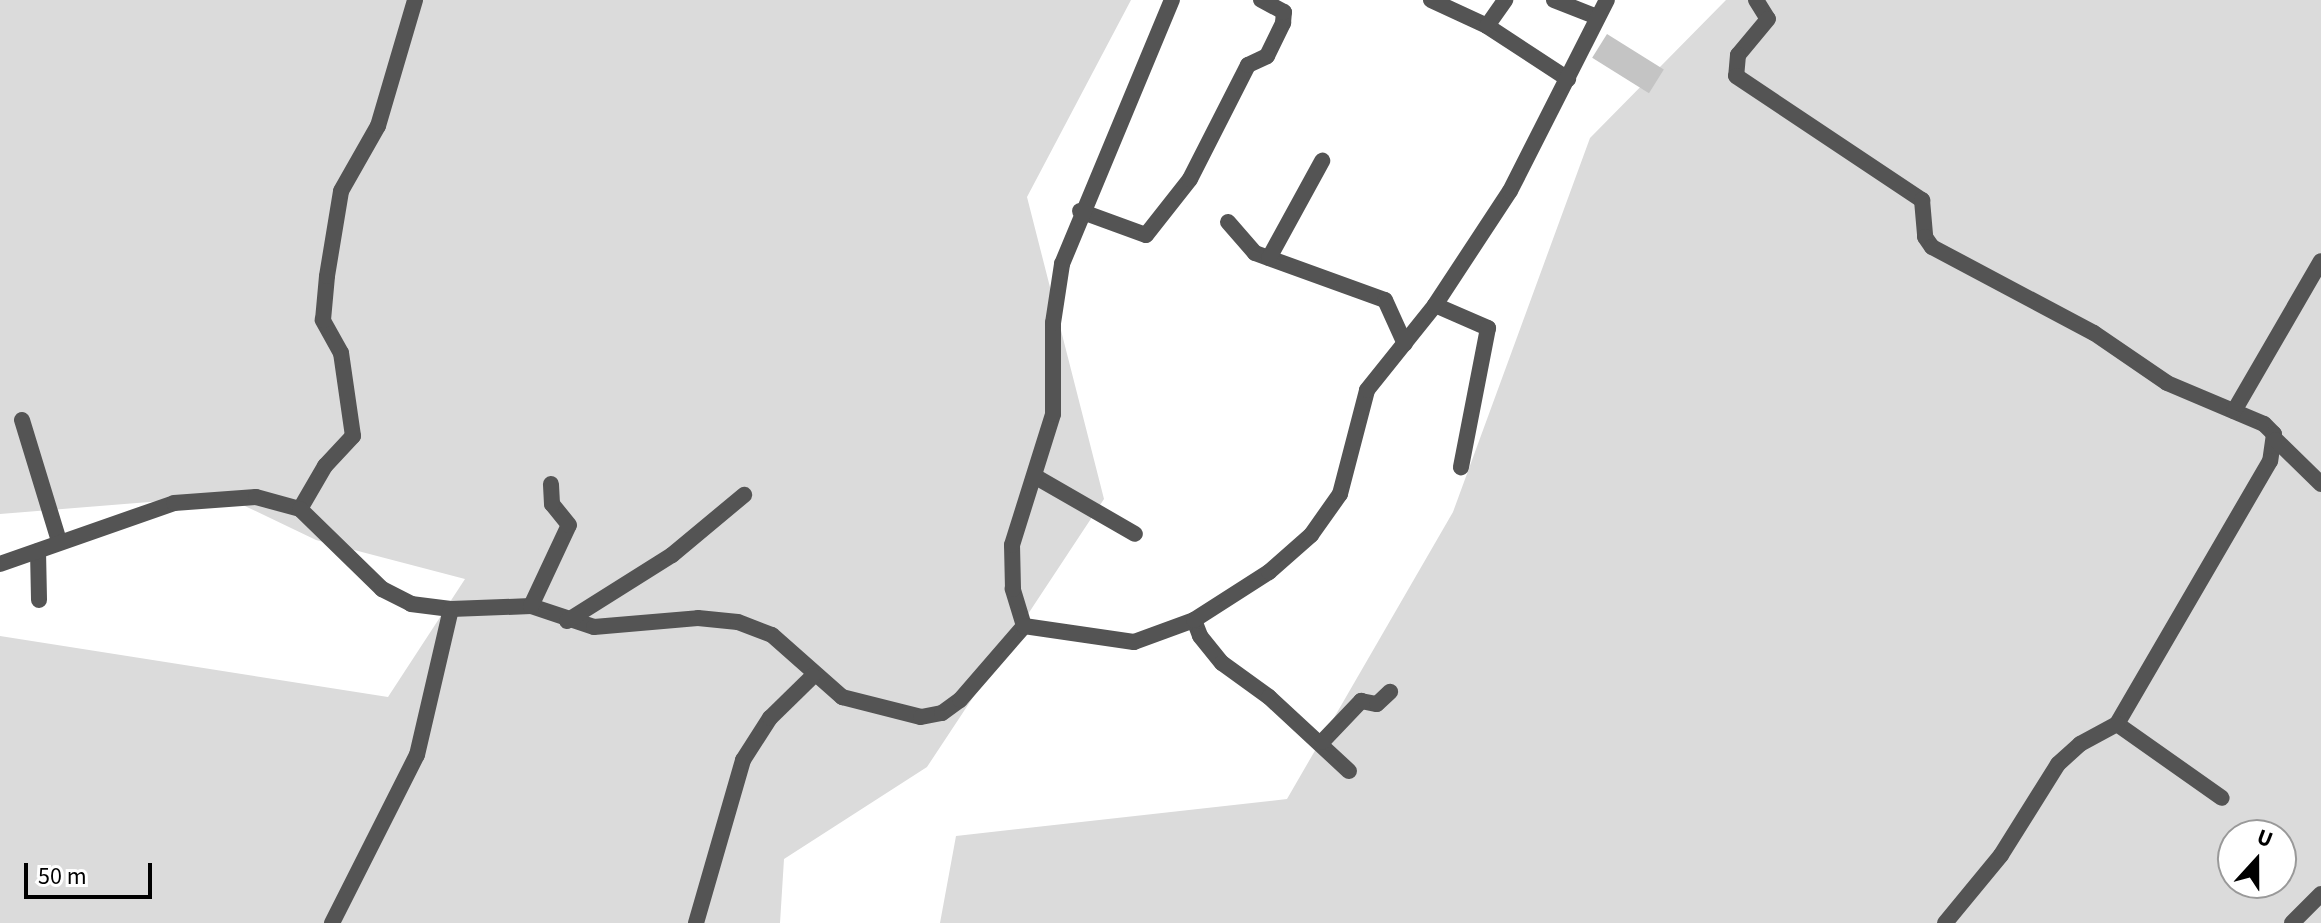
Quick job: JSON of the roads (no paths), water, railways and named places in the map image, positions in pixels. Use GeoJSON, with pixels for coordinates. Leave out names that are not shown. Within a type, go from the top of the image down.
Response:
{"type":"FeatureCollection","features":[{"type":"Feature","properties":{"kind":"street"},"geometry":{"type":"LineString","coordinates":[[300,509],[325,466],[353,436],[341,353],[323,320],[327,276],[341,191],[378,126],[415,0]]}},
{"type":"Feature","properties":{"kind":"street"},"geometry":{"type":"LineString","coordinates":[[1024,626],[1013,589],[1012,545],[1036,477],[1055,399],[1056,294],[1080,211],[1172,0]]}},
{"type":"Feature","properties":{"kind":"street"},"geometry":{"type":"LineString","coordinates":[[1080,211],[1146,235],[1190,179],[1248,65],[1267,56],[1283,23],[1284,12],[1261,0]]}},
{"type":"Feature","properties":{"kind":"street"},"geometry":{"type":"LineString","coordinates":[[1431,0],[1487,26],[1568,79]]}},
{"type":"Feature","properties":{"kind":"street"},"geometry":{"type":"LineString","coordinates":[[1487,26],[1505,0]]}},
{"type":"Feature","properties":{"kind":"street"},"geometry":{"type":"LineString","coordinates":[[1554,0],[1597,17]]}},
{"type":"Feature","properties":{"kind":"street"},"geometry":{"type":"LineString","coordinates":[[1024,626],[1127,643],[1194,620],[1284,561],[1325,519],[1340,494],[1363,398],[1435,305],[1520,174],[1607,0]]}},
{"type":"Feature","properties":{"kind":"street"},"geometry":{"type":"LineString","coordinates":[[1756,0],[1768,19],[1738,55],[1736,76],[1922,200],[1925,237],[1932,247],[2094,333],[2167,383],[2264,424],[2321,484]]}},
{"type":"Feature","properties":{"kind":"street"},"geometry":{"type":"LineString","coordinates":[[1269,258],[1322,161]]}},
{"type":"Feature","properties":{"kind":"street"},"geometry":{"type":"LineString","coordinates":[[1228,222],[1247,247],[1269,258],[1385,300],[1405,344]]}},
{"type":"Feature","properties":{"kind":"street"},"geometry":{"type":"LineString","coordinates":[[2234,411],[2321,261]]}},
{"type":"Feature","properties":{"kind":"street"},"geometry":{"type":"LineString","coordinates":[[1435,305],[1488,328],[1461,467]]}},
{"type":"Feature","properties":{"kind":"street"},"geometry":{"type":"LineString","coordinates":[[22,420],[59,541]]}},
{"type":"Feature","properties":{"kind":"street"},"geometry":{"type":"LineString","coordinates":[[1945,923],[2001,855],[2058,764],[2080,744],[2117,724],[2270,461],[2276,440]]}},
{"type":"Feature","properties":{"kind":"street"},"geometry":{"type":"LineString","coordinates":[[1036,477],[1135,534]]}},
{"type":"Feature","properties":{"kind":"street"},"geometry":{"type":"LineString","coordinates":[[531,606],[569,529],[569,522],[552,504],[551,484]]}},
{"type":"Feature","properties":{"kind":"street"},"geometry":{"type":"LineString","coordinates":[[567,621],[672,555],[744,495]]}},
{"type":"Feature","properties":{"kind":"street"},"geometry":{"type":"LineString","coordinates":[[0,564],[59,541],[201,499],[256,497],[300,509],[391,597],[451,609],[531,606],[567,621],[594,627],[698,618],[738,622],[772,635],[813,676],[856,703],[932,717],[960,700],[1024,626]]}},
{"type":"Feature","properties":{"kind":"street"},"geometry":{"type":"LineString","coordinates":[[38,551],[39,600]]}},
{"type":"Feature","properties":{"kind":"street"},"geometry":{"type":"LineString","coordinates":[[332,923],[417,755],[451,609]]}},
{"type":"Feature","properties":{"kind":"street"},"geometry":{"type":"LineString","coordinates":[[1194,620],[1200,636],[1222,663],[1322,742],[1349,771]]}},
{"type":"Feature","properties":{"kind":"street"},"geometry":{"type":"LineString","coordinates":[[696,923],[743,760],[770,718],[813,676]]}},
{"type":"Feature","properties":{"kind":"street"},"geometry":{"type":"LineString","coordinates":[[1322,742],[1361,701],[1377,704],[1390,692]]}},
{"type":"Feature","properties":{"kind":"street"},"geometry":{"type":"LineString","coordinates":[[2117,724],[2222,798]]}},
{"type":"Feature","properties":{"kind":"street"},"geometry":{"type":"LineString","coordinates":[[2292,923],[2321,894]]}}]}
